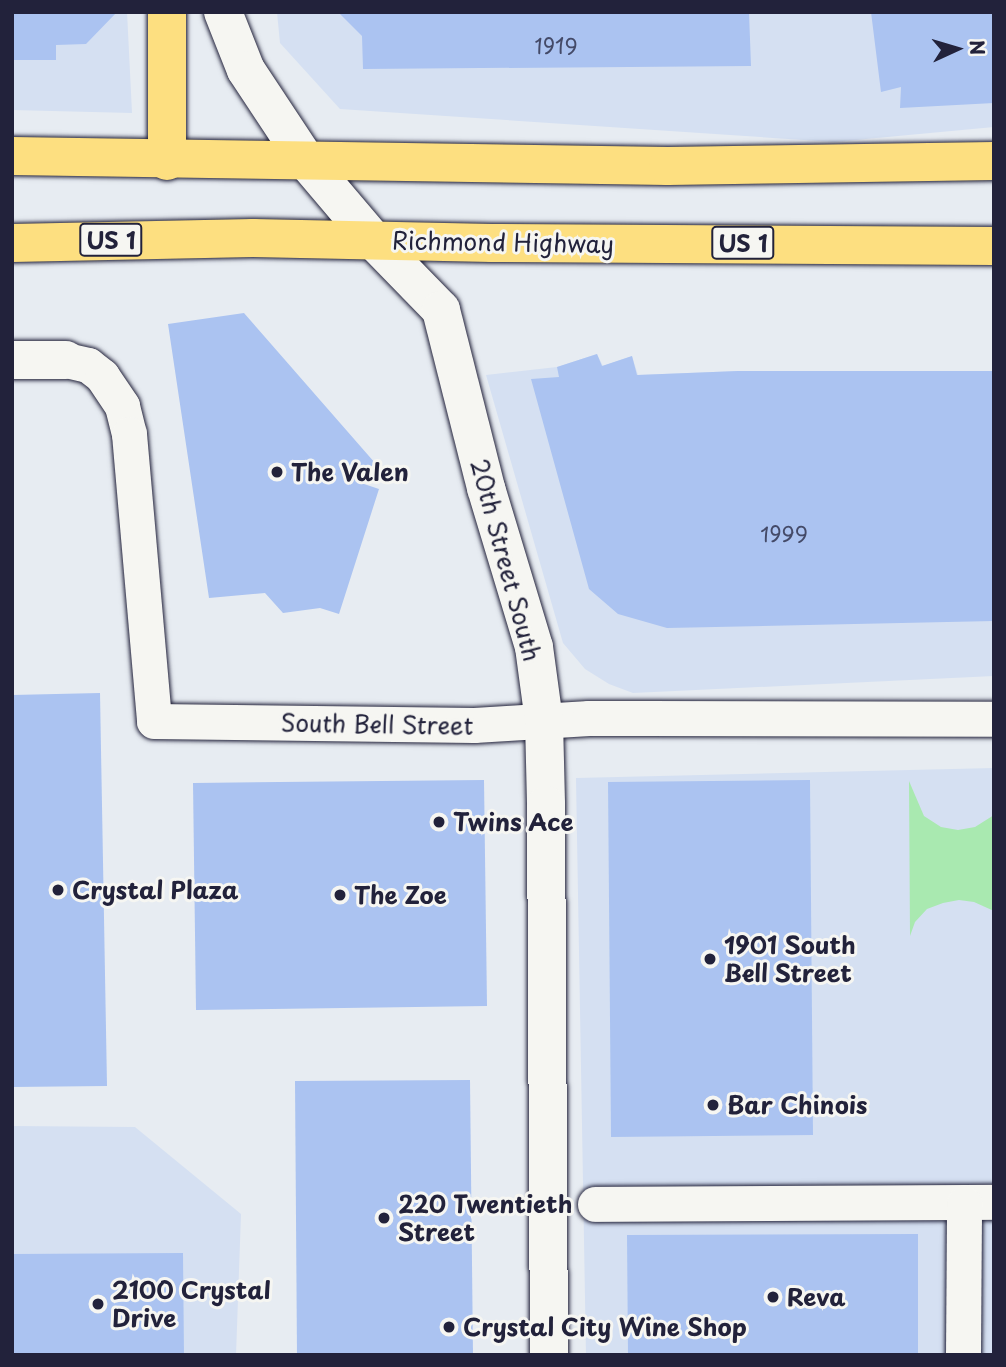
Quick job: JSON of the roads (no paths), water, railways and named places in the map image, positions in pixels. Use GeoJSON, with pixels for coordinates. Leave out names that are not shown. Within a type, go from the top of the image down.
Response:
{"type":"FeatureCollection","features":[{"type":"Feature","properties":{"kind":"highway"},"geometry":{"type":"LineString","coordinates":[[167,12],[167,161]]}},
{"type":"Feature","properties":{"kind":"highway"},"geometry":{"type":"LineString","coordinates":[[12,156],[167,161],[668,166],[994,161]]}},
{"type":"Feature","properties":{"kind":"highway","name":"Richmond Highway"},"geometry":{"type":"LineString","coordinates":[[12,243],[192,238],[994,246]]}},
{"type":"Feature","properties":{"kind":"street","name":"20th Street South"},"geometry":{"type":"LineString","coordinates":[[223,12],[246,70],[307,162],[374,241],[441,310],[486,488],[534,647],[544,721],[549,1079],[549,1355]]}},
{"type":"Feature","properties":{"kind":"street"},"geometry":{"type":"LineString","coordinates":[[12,360],[66,360]]}},
{"type":"Feature","properties":{"kind":"street","name":"South Bell Street"},"geometry":{"type":"LineString","coordinates":[[66,360],[88,365],[102,376],[121,406],[129,433],[154,721],[474,725],[589,718],[994,719]]}},
{"type":"Feature","properties":{"kind":"street"},"geometry":{"type":"LineString","coordinates":[[595,1203],[979,1202],[963,1355]]}},
{"type":"Feature","properties":{"kind":"place","name":"The Valen"},"geometry":{"type":"Point","coordinates":[277,472]}},
{"type":"Feature","properties":{"kind":"place","name":"Twins Ace"},"geometry":{"type":"Point","coordinates":[439,822]}},
{"type":"Feature","properties":{"kind":"place","name":"Crystal Plaza"},"geometry":{"type":"Point","coordinates":[58,890]}},
{"type":"Feature","properties":{"kind":"place","name":"The Zoe"},"geometry":{"type":"Point","coordinates":[340,895]}},
{"type":"Feature","properties":{"kind":"place","name":"1901 South Bell Street"},"geometry":{"type":"Point","coordinates":[710,959]}},
{"type":"Feature","properties":{"kind":"place","name":"Bar Chinois"},"geometry":{"type":"Point","coordinates":[713,1105]}},
{"type":"Feature","properties":{"kind":"place","name":"220 Twentieth Street"},"geometry":{"type":"Point","coordinates":[384,1218]}},
{"type":"Feature","properties":{"kind":"place","name":"Reva"},"geometry":{"type":"Point","coordinates":[773,1297]}},
{"type":"Feature","properties":{"kind":"place","name":"2100 Crystal Drive"},"geometry":{"type":"Point","coordinates":[98,1304]}},
{"type":"Feature","properties":{"kind":"place","name":"Crystal City Wine Shop"},"geometry":{"type":"Point","coordinates":[449,1327]}}]}
